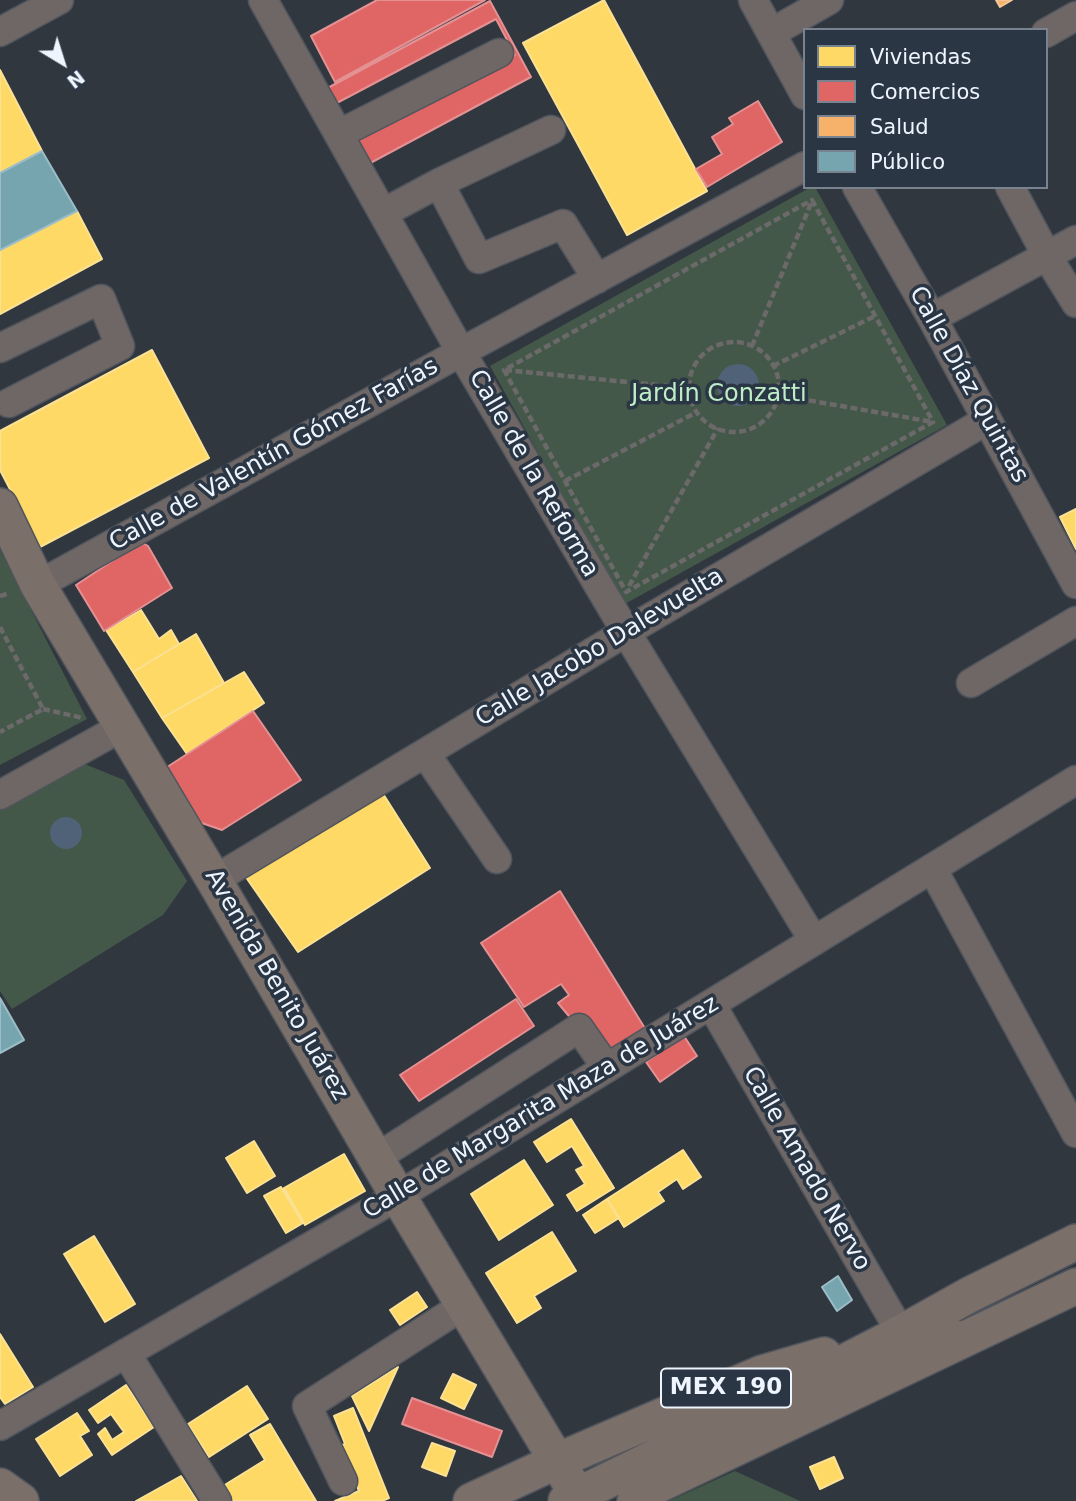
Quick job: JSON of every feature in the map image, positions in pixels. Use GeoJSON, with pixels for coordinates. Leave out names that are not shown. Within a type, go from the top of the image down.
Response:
{"type":"FeatureCollection","features":[{"type":"Feature","properties":{"kind":"main road","name":"Avenida Benito Juárez"},"geometry":{"type":"LineString","coordinates":[[0,506],[38,585],[557,1461],[575,1499]]}},
{"type":"Feature","properties":{"kind":"main road","name":"MEX 190"},"geometry":{"type":"LineString","coordinates":[[575,1499],[1076,1242]]}},
{"type":"Feature","properties":{"kind":"main road"},"geometry":{"type":"LineString","coordinates":[[635,1501],[652,1488],[1076,1286]]}},
{"type":"Feature","properties":{"kind":"main road","name":"MEX 190"},"geometry":{"type":"LineString","coordinates":[[471,1501],[762,1373],[901,1333],[964,1339]]}},
{"type":"Feature","properties":{"kind":"main road"},"geometry":{"type":"LineString","coordinates":[[0,1486],[20,1501]]}},
{"type":"Feature","properties":{"kind":"street"},"geometry":{"type":"LineString","coordinates":[[0,32],[59,0]]}},
{"type":"Feature","properties":{"kind":"street","name":"Calle de la Reforma"},"geometry":{"type":"LineString","coordinates":[[263,0],[461,352],[626,632],[814,941]]}},
{"type":"Feature","properties":{"kind":"street"},"geometry":{"type":"LineString","coordinates":[[753,0],[803,91]]}},
{"type":"Feature","properties":{"kind":"street"},"geometry":{"type":"LineString","coordinates":[[771,33],[829,0]]}},
{"type":"Feature","properties":{"kind":"street"},"geometry":{"type":"LineString","coordinates":[[1048,32],[1076,16]]}},
{"type":"Feature","properties":{"kind":"street"},"geometry":{"type":"LineString","coordinates":[[339,134],[499,53]]}},
{"type":"Feature","properties":{"kind":"street"},"geometry":{"type":"LineString","coordinates":[[383,213],[551,130]]}},
{"type":"Feature","properties":{"kind":"street","name":"Calle de Valentín Gómez Farías"},"geometry":{"type":"LineString","coordinates":[[38,585],[803,167]]}},
{"type":"Feature","properties":{"kind":"street"},"geometry":{"type":"LineString","coordinates":[[439,183],[479,259],[563,223],[597,279]]}},
{"type":"Feature","properties":{"kind":"street","name":"Calle Díaz Quintas"},"geometry":{"type":"LineString","coordinates":[[858,189],[932,318],[1076,584]]}},
{"type":"Feature","properties":{"kind":"street"},"geometry":{"type":"LineString","coordinates":[[1011,189],[1076,303]]}},
{"type":"Feature","properties":{"kind":"street"},"geometry":{"type":"LineString","coordinates":[[932,318],[1076,240]]}},
{"type":"Feature","properties":{"kind":"street"},"geometry":{"type":"LineString","coordinates":[[0,348],[101,299],[120,346],[3,403]]}},
{"type":"Feature","properties":{"kind":"street","name":"Calle Jacobo Dalevuelta"},"geometry":{"type":"LineString","coordinates":[[214,880],[626,632],[987,420]]}},
{"type":"Feature","properties":{"kind":"street"},"geometry":{"type":"LineString","coordinates":[[971,683],[1076,621]]}},
{"type":"Feature","properties":{"kind":"street"},"geometry":{"type":"LineString","coordinates":[[0,795],[122,727]]}},
{"type":"Feature","properties":{"kind":"street"},"geometry":{"type":"LineString","coordinates":[[425,753],[497,859]]}},
{"type":"Feature","properties":{"kind":"street","name":"Calle de Margarita Maza de Juárez"},"geometry":{"type":"LineString","coordinates":[[0,1426],[398,1196],[1076,780]]}},
{"type":"Feature","properties":{"kind":"street"},"geometry":{"type":"LineString","coordinates":[[932,868],[1076,1133]]}},
{"type":"Feature","properties":{"kind":"street","name":"Calle Amado Nervo"},"geometry":{"type":"LineString","coordinates":[[711,1004],[901,1333]]}},
{"type":"Feature","properties":{"kind":"street"},"geometry":{"type":"LineString","coordinates":[[376,1158],[579,1028],[607,1068]]}},
{"type":"Feature","properties":{"kind":"street"},"geometry":{"type":"LineString","coordinates":[[343,1481],[307,1406],[464,1305]]}},
{"type":"Feature","properties":{"kind":"street"},"geometry":{"type":"LineString","coordinates":[[125,1353],[217,1501]]}},
{"type":"Feature","properties":{"kind":"path"},"geometry":{"type":"LineString","coordinates":[[812,200],[933,422]]}},
{"type":"Feature","properties":{"kind":"path"},"geometry":{"type":"LineString","coordinates":[[752,345],[812,200]]}},
{"type":"Feature","properties":{"kind":"path"},"geometry":{"type":"LineString","coordinates":[[504,370],[812,200]]}},
{"type":"Feature","properties":{"kind":"path"},"geometry":{"type":"LineString","coordinates":[[773,366],[875,316]]}},
{"type":"Feature","properties":{"kind":"path"},"geometry":{"type":"LineString","coordinates":[[722,343],[752,345],[764,354],[773,366],[778,380],[778,395],[766,418],[755,426],[730,432],[706,422],[697,412],[691,401],[691,373],[698,360],[709,349],[722,343]]}},
{"type":"Feature","properties":{"kind":"path"},"geometry":{"type":"LineString","coordinates":[[504,370],[689,388]]}},
{"type":"Feature","properties":{"kind":"path"},"geometry":{"type":"LineString","coordinates":[[504,370],[626,592]]}},
{"type":"Feature","properties":{"kind":"path"},"geometry":{"type":"LineString","coordinates":[[778,395],[933,422]]}},
{"type":"Feature","properties":{"kind":"path"},"geometry":{"type":"LineString","coordinates":[[565,481],[697,412]]}},
{"type":"Feature","properties":{"kind":"path"},"geometry":{"type":"LineString","coordinates":[[626,592],[933,422]]}},
{"type":"Feature","properties":{"kind":"path"},"geometry":{"type":"LineString","coordinates":[[626,592],[718,428]]}},
{"type":"Feature","properties":{"kind":"path"},"geometry":{"type":"LineString","coordinates":[[0,627],[43,709],[0,732]]}},
{"type":"Feature","properties":{"kind":"green space","name":"Jardín Conzatti"},"geometry":{"type":"Polygon","coordinates":[[[807,189],[816,189],[947,425],[623,605],[490,366],[807,189]]]}},
{"type":"Feature","properties":{"kind":"green space"},"geometry":{"type":"Polygon","coordinates":[[[0,550],[87,719],[0,765],[0,550]]]}},
{"type":"Feature","properties":{"kind":"green space"},"geometry":{"type":"Polygon","coordinates":[[[82,763],[124,780],[187,881],[163,915],[12,1009],[0,991],[0,810],[82,763]]]}},
{"type":"Feature","properties":{"kind":"green space"},"geometry":{"type":"Polygon","coordinates":[[[735,1471],[800,1501],[669,1501],[735,1471]]]}},
{"type":"Feature","properties":{"kind":"water"},"geometry":{"type":"Polygon","coordinates":[[[738,364],[753,370],[759,385],[753,400],[738,406],[723,400],[717,385],[723,370],[738,364]]]}},
{"type":"Feature","properties":{"kind":"water"},"geometry":{"type":"Polygon","coordinates":[[[66,817],[78,821],[82,833],[78,845],[66,849],[54,845],[50,833],[54,821],[66,817]]]}},
{"type":"Feature","properties":{"kind":"building: Viviendas"},"geometry":{"type":"Polygon","coordinates":[[[604,0],[707,191],[627,235],[523,43],[604,0]]]}},
{"type":"Feature","properties":{"kind":"building: Viviendas"},"geometry":{"type":"Polygon","coordinates":[[[0,70],[42,151],[0,173],[0,70]]]}},
{"type":"Feature","properties":{"kind":"building: Viviendas"},"geometry":{"type":"Polygon","coordinates":[[[77,211],[102,259],[0,314],[0,250],[77,211]]]}},
{"type":"Feature","properties":{"kind":"building: Viviendas"},"geometry":{"type":"Polygon","coordinates":[[[152,350],[209,458],[40,547],[0,470],[0,431],[152,350]]]}},
{"type":"Feature","properties":{"kind":"building: Viviendas"},"geometry":{"type":"Polygon","coordinates":[[[1076,509],[1076,549],[1060,517],[1076,509]]]}},
{"type":"Feature","properties":{"kind":"building: Viviendas"},"geometry":{"type":"Polygon","coordinates":[[[141,610],[159,639],[171,630],[179,644],[133,672],[106,630],[141,610]]]}},
{"type":"Feature","properties":{"kind":"building: Viviendas"},"geometry":{"type":"Polygon","coordinates":[[[196,634],[224,683],[162,718],[133,672],[196,634]]]}},
{"type":"Feature","properties":{"kind":"building: Viviendas"},"geometry":{"type":"Polygon","coordinates":[[[244,672],[264,703],[187,754],[162,718],[244,672]]]}},
{"type":"Feature","properties":{"kind":"building: Viviendas"},"geometry":{"type":"Polygon","coordinates":[[[380,789],[430,868],[298,952],[243,873],[380,789]]]}},
{"type":"Feature","properties":{"kind":"building: Viviendas"},"geometry":{"type":"Polygon","coordinates":[[[571,1119],[614,1188],[577,1211],[567,1195],[585,1184],[576,1170],[584,1166],[572,1146],[547,1162],[534,1142],[571,1119]]]}},
{"type":"Feature","properties":{"kind":"building: Viviendas"},"geometry":{"type":"Polygon","coordinates":[[[254,1141],[275,1176],[247,1193],[226,1158],[254,1141]]]}},
{"type":"Feature","properties":{"kind":"building: Viviendas"},"geometry":{"type":"Polygon","coordinates":[[[683,1150],[701,1177],[683,1189],[677,1179],[658,1192],[664,1201],[624,1227],[607,1199],[683,1150]]]}},
{"type":"Feature","properties":{"kind":"building: Viviendas"},"geometry":{"type":"Polygon","coordinates":[[[344,1154],[365,1191],[305,1225],[284,1188],[344,1154]]]}},
{"type":"Feature","properties":{"kind":"building: Viviendas"},"geometry":{"type":"Polygon","coordinates":[[[524,1160],[553,1205],[499,1240],[471,1194],[524,1160]]]}},
{"type":"Feature","properties":{"kind":"building: Viviendas"},"geometry":{"type":"Polygon","coordinates":[[[281,1187],[303,1223],[286,1233],[264,1196],[281,1187]]]}},
{"type":"Feature","properties":{"kind":"building: Viviendas"},"geometry":{"type":"Polygon","coordinates":[[[607,1199],[619,1218],[595,1233],[583,1215],[607,1199]]]}},
{"type":"Feature","properties":{"kind":"building: Viviendas"},"geometry":{"type":"Polygon","coordinates":[[[552,1232],[576,1271],[534,1296],[541,1308],[517,1323],[486,1273],[552,1232]]]}},
{"type":"Feature","properties":{"kind":"building: Viviendas"},"geometry":{"type":"Polygon","coordinates":[[[94,1236],[135,1304],[105,1322],[64,1254],[94,1236]]]}},
{"type":"Feature","properties":{"kind":"building: Viviendas"},"geometry":{"type":"Polygon","coordinates":[[[417,1292],[427,1307],[400,1325],[390,1310],[417,1292]]]}},
{"type":"Feature","properties":{"kind":"building: Viviendas"},"geometry":{"type":"Polygon","coordinates":[[[0,1334],[33,1387],[5,1404],[0,1397],[0,1334]]]}},
{"type":"Feature","properties":{"kind":"building: Viviendas"},"geometry":{"type":"Polygon","coordinates":[[[398,1367],[369,1431],[352,1396],[398,1367]]]}},
{"type":"Feature","properties":{"kind":"building: Viviendas"},"geometry":{"type":"Polygon","coordinates":[[[453,1374],[476,1385],[464,1409],[441,1398],[453,1374]]]}},
{"type":"Feature","properties":{"kind":"building: Viviendas"},"geometry":{"type":"Polygon","coordinates":[[[126,1385],[154,1427],[112,1455],[98,1434],[105,1428],[112,1440],[124,1432],[111,1414],[98,1423],[89,1410],[126,1385]]]}},
{"type":"Feature","properties":{"kind":"building: Viviendas"},"geometry":{"type":"Polygon","coordinates":[[[247,1386],[268,1419],[209,1457],[188,1424],[247,1386]]]}},
{"type":"Feature","properties":{"kind":"building: Viviendas"},"geometry":{"type":"Polygon","coordinates":[[[353,1408],[389,1498],[382,1501],[335,1501],[359,1491],[351,1472],[331,1449],[345,1444],[334,1416],[353,1408]]]}},
{"type":"Feature","properties":{"kind":"building: Viviendas"},"geometry":{"type":"Polygon","coordinates":[[[77,1413],[89,1431],[80,1436],[92,1455],[60,1476],[36,1439],[77,1413]]]}},
{"type":"Feature","properties":{"kind":"building: Viviendas"},"geometry":{"type":"Polygon","coordinates":[[[270,1424],[316,1501],[233,1501],[223,1486],[265,1460],[250,1435],[270,1424]]]}},
{"type":"Feature","properties":{"kind":"building: Viviendas"},"geometry":{"type":"Polygon","coordinates":[[[432,1443],[455,1451],[446,1476],[422,1467],[432,1443]]]}},
{"type":"Feature","properties":{"kind":"building: Viviendas"},"geometry":{"type":"Polygon","coordinates":[[[834,1457],[843,1478],[820,1489],[810,1467],[834,1457]]]}},
{"type":"Feature","properties":{"kind":"building: Viviendas"},"geometry":{"type":"Polygon","coordinates":[[[181,1476],[197,1501],[136,1501],[181,1476]]]}},
{"type":"Feature","properties":{"kind":"building: Comercios"},"geometry":{"type":"Polygon","coordinates":[[[377,0],[485,0],[335,82],[311,36],[377,0]]]}},
{"type":"Feature","properties":{"kind":"building: Comercios"},"geometry":{"type":"Polygon","coordinates":[[[490,1],[531,77],[361,168],[322,91],[490,1]],[[496,19],[333,105],[351,141],[515,55],[496,19]]]}},
{"type":"Feature","properties":{"kind":"building: Comercios"},"geometry":{"type":"Polygon","coordinates":[[[758,101],[782,142],[707,187],[696,169],[722,154],[712,137],[733,124],[729,118],[758,101]]]}},
{"type":"Feature","properties":{"kind":"building: Comercios"},"geometry":{"type":"Polygon","coordinates":[[[141,542],[148,546],[172,588],[104,631],[76,585],[141,542]]]}},
{"type":"Feature","properties":{"kind":"building: Comercios"},"geometry":{"type":"Polygon","coordinates":[[[253,711],[301,780],[222,830],[193,820],[158,773],[253,711]]]}},
{"type":"Feature","properties":{"kind":"building: Comercios"},"geometry":{"type":"Polygon","coordinates":[[[560,891],[646,1030],[611,1055],[573,1021],[558,1003],[569,995],[561,984],[524,1007],[481,943],[560,891]]]}},
{"type":"Feature","properties":{"kind":"building: Comercios"},"geometry":{"type":"Polygon","coordinates":[[[516,999],[534,1026],[419,1101],[400,1075],[516,999]]]}},
{"type":"Feature","properties":{"kind":"building: Comercios"},"geometry":{"type":"Polygon","coordinates":[[[684,1036],[697,1056],[660,1082],[646,1062],[684,1036]]]}},
{"type":"Feature","properties":{"kind":"building: Comercios"},"geometry":{"type":"Polygon","coordinates":[[[412,1398],[502,1431],[492,1457],[402,1424],[412,1398]]]}},
{"type":"Feature","properties":{"kind":"building: Salud"},"geometry":{"type":"Polygon","coordinates":[[[996,0],[1012,0],[1000,7],[996,0]]]}},
{"type":"Feature","properties":{"kind":"building: Público"},"geometry":{"type":"Polygon","coordinates":[[[42,151],[77,211],[0,250],[0,173],[42,151]]]}},
{"type":"Feature","properties":{"kind":"building: Público"},"geometry":{"type":"Polygon","coordinates":[[[0,998],[24,1040],[0,1053],[0,998]]]}},
{"type":"Feature","properties":{"kind":"building: Público"},"geometry":{"type":"Polygon","coordinates":[[[838,1276],[852,1300],[837,1311],[822,1287],[838,1276]]]}}]}
